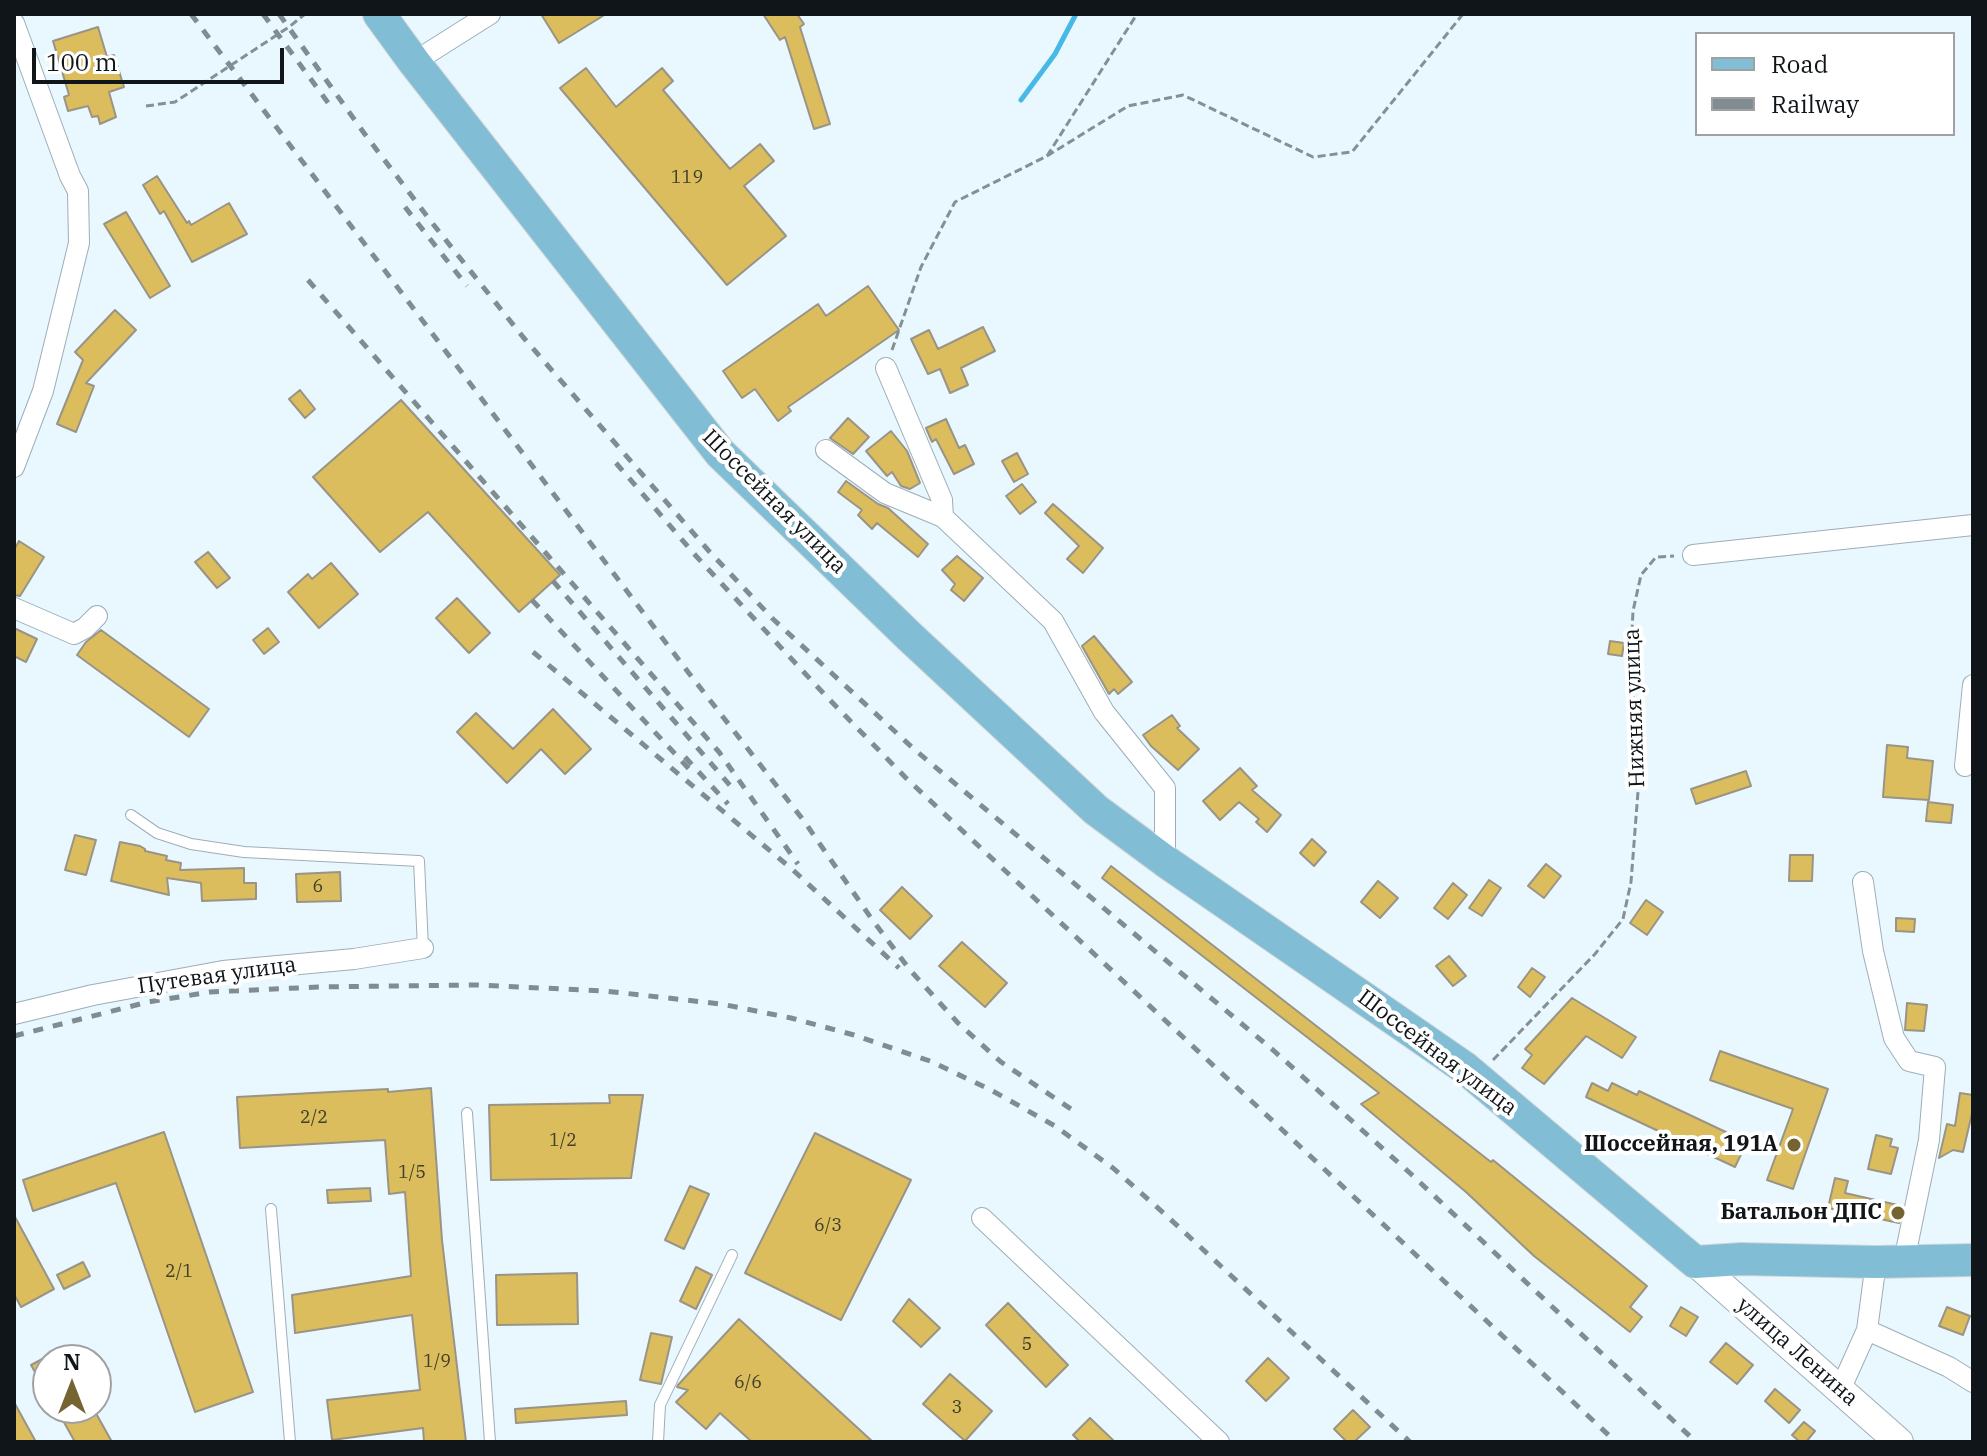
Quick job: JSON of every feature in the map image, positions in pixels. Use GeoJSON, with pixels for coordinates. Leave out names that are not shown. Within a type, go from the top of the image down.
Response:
{"type":"FeatureCollection","features":[{"type":"Feature","properties":{"kind":"main road","name":"Шоссейная улица"},"geometry":{"type":"LineString","coordinates":[[379,14],[720,453],[910,637],[1096,810],[1476,1078],[1695,1262]]}},
{"type":"Feature","properties":{"kind":"main road"},"geometry":{"type":"LineString","coordinates":[[1695,1262],[1741,1259],[1973,1260]]}},
{"type":"Feature","properties":{"kind":"street"},"geometry":{"type":"LineString","coordinates":[[414,62],[490,14]]}},
{"type":"Feature","properties":{"kind":"street"},"geometry":{"type":"LineString","coordinates":[[14,23],[78,191],[79,243],[43,391],[14,467]]}},
{"type":"Feature","properties":{"kind":"street"},"geometry":{"type":"LineString","coordinates":[[886,368],[942,500],[943,517]]}},
{"type":"Feature","properties":{"kind":"street"},"geometry":{"type":"LineString","coordinates":[[826,450],[885,493],[943,517],[1053,621],[1104,712],[1165,788],[1165,861]]}},
{"type":"Feature","properties":{"kind":"street"},"geometry":{"type":"LineString","coordinates":[[1693,555],[1973,525]]}},
{"type":"Feature","properties":{"kind":"street"},"geometry":{"type":"LineString","coordinates":[[14,608],[74,634],[97,616]]}},
{"type":"Feature","properties":{"kind":"street"},"geometry":{"type":"LineString","coordinates":[[1965,766],[1973,685]]}},
{"type":"Feature","properties":{"kind":"street"},"geometry":{"type":"LineString","coordinates":[[1840,1390],[1867,1330],[1929,1140],[1935,1067],[1909,1061],[1894,1038],[1873,951],[1863,882]]}},
{"type":"Feature","properties":{"kind":"street","name":"Путевая улица"},"geometry":{"type":"LineString","coordinates":[[14,1014],[93,995],[223,971],[354,959],[423,948]]}},
{"type":"Feature","properties":{"kind":"street"},"geometry":{"type":"LineString","coordinates":[[982,1218],[1219,1442]]}},
{"type":"Feature","properties":{"kind":"street","name":"улица Ленина"},"geometry":{"type":"LineString","coordinates":[[1695,1262],[1899,1442]]}},
{"type":"Feature","properties":{"kind":"street"},"geometry":{"type":"LineString","coordinates":[[1867,1330],[1949,1367],[1973,1382]]}},
{"type":"Feature","properties":{"kind":"lane"},"geometry":{"type":"LineString","coordinates":[[131,815],[157,833],[191,844],[244,852],[419,861],[423,948]]}},
{"type":"Feature","properties":{"kind":"lane"},"geometry":{"type":"LineString","coordinates":[[467,1113],[490,1442]]}},
{"type":"Feature","properties":{"kind":"lane"},"geometry":{"type":"LineString","coordinates":[[271,1209],[290,1442]]}},
{"type":"Feature","properties":{"kind":"lane"},"geometry":{"type":"LineString","coordinates":[[658,1442],[660,1405],[732,1255]]}},
{"type":"Feature","properties":{"kind":"path"},"geometry":{"type":"LineString","coordinates":[[146,106],[175,102],[305,14]]}},
{"type":"Feature","properties":{"kind":"path"},"geometry":{"type":"LineString","coordinates":[[1047,156],[1137,14]]}},
{"type":"Feature","properties":{"kind":"path"},"geometry":{"type":"LineString","coordinates":[[886,368],[921,267],[955,202],[1047,156],[1128,106],[1183,95],[1313,157],[1352,152],[1463,14]]}},
{"type":"Feature","properties":{"kind":"path","name":"Нижняя улица"},"geometry":{"type":"LineString","coordinates":[[1476,1078],[1595,954],[1623,919],[1631,882],[1640,766],[1633,697],[1633,611],[1641,575],[1656,557],[1693,555]]}},
{"type":"Feature","properties":{"kind":"building"},"geometry":{"type":"Polygon","coordinates":[[[541,14],[606,14],[559,43],[541,14]]]}},
{"type":"Feature","properties":{"kind":"building"},"geometry":{"type":"Polygon","coordinates":[[[763,14],[797,14],[804,24],[800,27],[830,124],[814,129],[785,37],[780,40],[763,14]]]}},
{"type":"Feature","properties":{"kind":"building"},"geometry":{"type":"Polygon","coordinates":[[[98,27],[107,57],[114,55],[124,87],[109,92],[116,117],[100,124],[98,116],[92,117],[88,106],[68,111],[64,97],[69,95],[53,41],[98,27]]]}},
{"type":"Feature","properties":{"kind":"building"},"geometry":{"type":"Polygon","coordinates":[[[586,68],[616,107],[662,68],[673,81],[663,90],[730,169],[760,144],[774,161],[744,186],[786,236],[727,285],[560,88],[586,68]]]}},
{"type":"Feature","properties":{"kind":"building"},"geometry":{"type":"Polygon","coordinates":[[[157,176],[187,223],[189,221],[191,225],[229,203],[247,234],[192,262],[164,211],[160,214],[143,185],[157,176]]]}},
{"type":"Feature","properties":{"kind":"building"},"geometry":{"type":"Polygon","coordinates":[[[126,212],[170,286],[150,298],[104,224],[126,212]]]}},
{"type":"Feature","properties":{"kind":"building"},"geometry":{"type":"Polygon","coordinates":[[[868,286],[899,330],[788,407],[791,411],[778,421],[755,389],[742,398],[723,371],[818,304],[826,316],[868,286]]]}},
{"type":"Feature","properties":{"kind":"building"},"geometry":{"type":"Polygon","coordinates":[[[115,310],[136,330],[86,383],[94,386],[76,432],[57,424],[83,360],[75,352],[115,310]]]}},
{"type":"Feature","properties":{"kind":"building"},"geometry":{"type":"Polygon","coordinates":[[[983,327],[995,351],[961,368],[968,385],[950,393],[940,369],[928,374],[911,339],[929,330],[938,349],[983,327]]]}},
{"type":"Feature","properties":{"kind":"building"},"geometry":{"type":"Polygon","coordinates":[[[300,390],[315,409],[305,418],[289,399],[300,390]]]}},
{"type":"Feature","properties":{"kind":"building"},"geometry":{"type":"Polygon","coordinates":[[[401,400],[560,575],[519,612],[428,512],[380,552],[313,477],[401,400]]]}},
{"type":"Feature","properties":{"kind":"building"},"geometry":{"type":"Polygon","coordinates":[[[848,418],[869,437],[853,454],[830,438],[848,418]]]}},
{"type":"Feature","properties":{"kind":"building"},"geometry":{"type":"Polygon","coordinates":[[[946,419],[959,448],[965,445],[974,464],[954,474],[936,439],[932,442],[926,428],[946,419]]]}},
{"type":"Feature","properties":{"kind":"building"},"geometry":{"type":"Polygon","coordinates":[[[891,431],[907,451],[920,483],[910,489],[901,486],[892,472],[887,476],[866,451],[891,431]]]}},
{"type":"Feature","properties":{"kind":"building"},"geometry":{"type":"Polygon","coordinates":[[[1017,453],[1028,474],[1014,482],[1002,461],[1017,453]]]}},
{"type":"Feature","properties":{"kind":"building"},"geometry":{"type":"Polygon","coordinates":[[[846,481],[888,508],[928,544],[918,557],[877,523],[872,529],[858,515],[862,510],[838,492],[846,481]]]}},
{"type":"Feature","properties":{"kind":"building"},"geometry":{"type":"Polygon","coordinates":[[[1022,484],[1036,502],[1020,514],[1006,496],[1022,484]]]}},
{"type":"Feature","properties":{"kind":"building"},"geometry":{"type":"Polygon","coordinates":[[[1053,504],[1103,548],[1083,573],[1067,559],[1079,546],[1045,513],[1053,504]]]}},
{"type":"Feature","properties":{"kind":"building"},"geometry":{"type":"Polygon","coordinates":[[[19,541],[44,557],[20,596],[14,595],[14,550],[19,541]]]}},
{"type":"Feature","properties":{"kind":"building"},"geometry":{"type":"Polygon","coordinates":[[[208,552],[230,578],[217,588],[195,562],[208,552]]]}},
{"type":"Feature","properties":{"kind":"building"},"geometry":{"type":"Polygon","coordinates":[[[957,556],[983,578],[964,601],[951,590],[955,584],[942,570],[957,556]]]}},
{"type":"Feature","properties":{"kind":"building"},"geometry":{"type":"Polygon","coordinates":[[[331,563],[358,594],[319,628],[288,592],[308,574],[312,579],[331,563]]]}},
{"type":"Feature","properties":{"kind":"building"},"geometry":{"type":"Polygon","coordinates":[[[457,598],[490,633],[469,653],[436,618],[457,598]]]}},
{"type":"Feature","properties":{"kind":"building"},"geometry":{"type":"Polygon","coordinates":[[[14,628],[37,639],[26,662],[14,656],[14,628]]]}},
{"type":"Feature","properties":{"kind":"building"},"geometry":{"type":"Polygon","coordinates":[[[268,628],[279,642],[264,654],[253,640],[268,628]]]}},
{"type":"Feature","properties":{"kind":"building"},"geometry":{"type":"Polygon","coordinates":[[[101,630],[209,709],[189,737],[77,655],[86,642],[101,630]]]}},
{"type":"Feature","properties":{"kind":"building"},"geometry":{"type":"Polygon","coordinates":[[[1094,636],[1132,682],[1118,694],[1114,689],[1109,694],[1082,646],[1094,636]]]}},
{"type":"Feature","properties":{"kind":"building"},"geometry":{"type":"Polygon","coordinates":[[[1610,641],[1624,643],[1622,656],[1608,654],[1610,641]]]}},
{"type":"Feature","properties":{"kind":"building"},"geometry":{"type":"Polygon","coordinates":[[[553,709],[591,749],[565,774],[541,749],[507,783],[457,732],[476,713],[513,749],[553,709]]]}},
{"type":"Feature","properties":{"kind":"building"},"geometry":{"type":"Polygon","coordinates":[[[1172,715],[1180,726],[1177,728],[1199,749],[1178,770],[1143,735],[1172,715]]]}},
{"type":"Feature","properties":{"kind":"building"},"geometry":{"type":"Polygon","coordinates":[[[1887,745],[1908,747],[1907,758],[1933,761],[1929,800],[1883,797],[1887,745]]]}},
{"type":"Feature","properties":{"kind":"building"},"geometry":{"type":"Polygon","coordinates":[[[1240,768],[1257,786],[1252,790],[1281,815],[1267,832],[1256,822],[1259,819],[1239,802],[1220,820],[1203,801],[1240,768]]]}},
{"type":"Feature","properties":{"kind":"building"},"geometry":{"type":"Polygon","coordinates":[[[1746,771],[1751,786],[1696,804],[1691,789],[1746,771]]]}},
{"type":"Feature","properties":{"kind":"building"},"geometry":{"type":"Polygon","coordinates":[[[1928,802],[1953,805],[1951,823],[1926,821],[1928,802]]]}},
{"type":"Feature","properties":{"kind":"building"},"geometry":{"type":"Polygon","coordinates":[[[75,835],[96,840],[86,875],[65,870],[75,835]]]}},
{"type":"Feature","properties":{"kind":"building"},"geometry":{"type":"Polygon","coordinates":[[[1312,839],[1326,852],[1314,866],[1300,853],[1312,839]]]}},
{"type":"Feature","properties":{"kind":"building"},"geometry":{"type":"Polygon","coordinates":[[[120,842],[167,856],[166,860],[181,863],[180,870],[244,868],[244,883],[256,883],[256,899],[202,901],[201,883],[167,878],[169,895],[111,881],[120,842]]]}},
{"type":"Feature","properties":{"kind":"building"},"geometry":{"type":"Polygon","coordinates":[[[1790,855],[1813,855],[1812,881],[1789,881],[1790,855]]]}},
{"type":"Feature","properties":{"kind":"building"},"geometry":{"type":"Polygon","coordinates":[[[1546,864],[1561,876],[1544,898],[1528,886],[1546,864]]]}},
{"type":"Feature","properties":{"kind":"building"},"geometry":{"type":"Polygon","coordinates":[[[1111,866],[1491,1162],[1493,1160],[1647,1286],[1630,1307],[1642,1317],[1630,1332],[1534,1256],[1466,1192],[1361,1104],[1379,1093],[1102,878],[1111,866]]]}},
{"type":"Feature","properties":{"kind":"building"},"geometry":{"type":"Polygon","coordinates":[[[340,872],[341,901],[297,902],[296,874],[340,872]]]}},
{"type":"Feature","properties":{"kind":"building"},"geometry":{"type":"Polygon","coordinates":[[[1489,880],[1501,888],[1482,916],[1469,908],[1489,880]]]}},
{"type":"Feature","properties":{"kind":"building"},"geometry":{"type":"Polygon","coordinates":[[[1378,881],[1398,898],[1380,918],[1361,902],[1378,881]]]}},
{"type":"Feature","properties":{"kind":"building"},"geometry":{"type":"Polygon","coordinates":[[[1453,883],[1467,895],[1448,919],[1434,908],[1453,883]]]}},
{"type":"Feature","properties":{"kind":"building"},"geometry":{"type":"Polygon","coordinates":[[[902,887],[932,916],[910,939],[880,910],[902,887]]]}},
{"type":"Feature","properties":{"kind":"building"},"geometry":{"type":"Polygon","coordinates":[[[1646,900],[1663,912],[1647,935],[1630,923],[1646,900]]]}},
{"type":"Feature","properties":{"kind":"building"},"geometry":{"type":"Polygon","coordinates":[[[1896,918],[1915,919],[1914,932],[1896,931],[1896,918]]]}},
{"type":"Feature","properties":{"kind":"building"},"geometry":{"type":"Polygon","coordinates":[[[962,942],[1007,983],[985,1007],[939,966],[962,942]]]}},
{"type":"Feature","properties":{"kind":"building"},"geometry":{"type":"Polygon","coordinates":[[[1449,956],[1466,976],[1453,986],[1436,966],[1449,956]]]}},
{"type":"Feature","properties":{"kind":"building"},"geometry":{"type":"Polygon","coordinates":[[[1532,968],[1545,977],[1530,997],[1518,987],[1532,968]]]}},
{"type":"Feature","properties":{"kind":"building"},"geometry":{"type":"Polygon","coordinates":[[[1572,998],[1636,1037],[1622,1058],[1586,1036],[1544,1084],[1522,1068],[1532,1055],[1525,1049],[1572,998]]]}},
{"type":"Feature","properties":{"kind":"building"},"geometry":{"type":"Polygon","coordinates":[[[1907,1003],[1927,1005],[1924,1031],[1905,1030],[1907,1003]]]}},
{"type":"Feature","properties":{"kind":"building","name":"Шоссейная, 191А"},"geometry":{"type":"Polygon","coordinates":[[[1720,1051],[1828,1089],[1793,1189],[1767,1180],[1793,1109],[1710,1080],[1720,1051]]]}},
{"type":"Feature","properties":{"kind":"building"},"geometry":{"type":"Polygon","coordinates":[[[1592,1083],[1608,1091],[1612,1083],[1637,1095],[1639,1091],[1747,1142],[1735,1167],[1586,1097],[1592,1083]]]}},
{"type":"Feature","properties":{"kind":"building"},"geometry":{"type":"Polygon","coordinates":[[[431,1088],[442,1240],[466,1442],[424,1442],[423,1428],[332,1440],[327,1400],[420,1390],[412,1315],[295,1333],[292,1295],[411,1276],[405,1192],[389,1194],[385,1140],[240,1148],[237,1097],[431,1088]]]}},
{"type":"Feature","properties":{"kind":"building"},"geometry":{"type":"Polygon","coordinates":[[[1960,1093],[1973,1095],[1973,1109],[1963,1152],[1953,1150],[1939,1158],[1947,1124],[1955,1126],[1960,1093]]]}},
{"type":"Feature","properties":{"kind":"building"},"geometry":{"type":"Polygon","coordinates":[[[609,1095],[643,1095],[631,1178],[491,1180],[489,1105],[610,1103],[609,1095]]]}},
{"type":"Feature","properties":{"kind":"building"},"geometry":{"type":"Polygon","coordinates":[[[164,1132],[253,1392],[195,1412],[116,1183],[33,1211],[23,1180],[164,1132]]]}},
{"type":"Feature","properties":{"kind":"building"},"geometry":{"type":"Polygon","coordinates":[[[815,1133],[911,1180],[841,1320],[745,1273],[815,1133]]]}},
{"type":"Feature","properties":{"kind":"building"},"geometry":{"type":"Polygon","coordinates":[[[1876,1135],[1892,1139],[1890,1146],[1898,1148],[1891,1174],[1868,1169],[1876,1135]]]}},
{"type":"Feature","properties":{"kind":"building"},"geometry":{"type":"Polygon","coordinates":[[[1835,1178],[1848,1181],[1845,1193],[1902,1206],[1899,1223],[1828,1208],[1835,1178]]]}},
{"type":"Feature","properties":{"kind":"building"},"geometry":{"type":"Polygon","coordinates":[[[690,1186],[709,1194],[684,1249],[665,1240],[690,1186]]]}},
{"type":"Feature","properties":{"kind":"building"},"geometry":{"type":"Polygon","coordinates":[[[370,1188],[371,1201],[328,1203],[327,1190],[370,1188]]]}},
{"type":"Feature","properties":{"kind":"building"},"geometry":{"type":"Polygon","coordinates":[[[14,1215],[54,1289],[21,1307],[14,1294],[14,1215]]]}},
{"type":"Feature","properties":{"kind":"building"},"geometry":{"type":"Polygon","coordinates":[[[83,1262],[90,1276],[64,1289],[57,1275],[83,1262]]]}},
{"type":"Feature","properties":{"kind":"building"},"geometry":{"type":"Polygon","coordinates":[[[696,1267],[712,1275],[696,1309],[680,1301],[696,1267]]]}},
{"type":"Feature","properties":{"kind":"building"},"geometry":{"type":"Polygon","coordinates":[[[577,1273],[578,1324],[497,1325],[496,1275],[577,1273]]]}},
{"type":"Feature","properties":{"kind":"building"},"geometry":{"type":"Polygon","coordinates":[[[909,1299],[940,1328],[921,1347],[893,1321],[909,1299]]]}},
{"type":"Feature","properties":{"kind":"building"},"geometry":{"type":"Polygon","coordinates":[[[1008,1303],[1068,1365],[1046,1387],[986,1325],[1008,1303]]]}},
{"type":"Feature","properties":{"kind":"building"},"geometry":{"type":"Polygon","coordinates":[[[1681,1307],[1698,1317],[1686,1336],[1670,1326],[1681,1307]]]}},
{"type":"Feature","properties":{"kind":"building"},"geometry":{"type":"Polygon","coordinates":[[[1947,1307],[1970,1316],[1963,1335],[1939,1326],[1947,1307]]]}},
{"type":"Feature","properties":{"kind":"building"},"geometry":{"type":"Polygon","coordinates":[[[739,1319],[873,1442],[752,1442],[720,1413],[706,1429],[676,1402],[688,1390],[678,1385],[739,1319]]]}},
{"type":"Feature","properties":{"kind":"building"},"geometry":{"type":"Polygon","coordinates":[[[651,1333],[672,1337],[661,1384],[640,1380],[651,1333]]]}},
{"type":"Feature","properties":{"kind":"building"},"geometry":{"type":"Polygon","coordinates":[[[1726,1343],[1753,1365],[1737,1384],[1710,1362],[1726,1343]]]}},
{"type":"Feature","properties":{"kind":"building"},"geometry":{"type":"Polygon","coordinates":[[[1268,1358],[1289,1378],[1266,1401],[1246,1381],[1268,1358]]]}},
{"type":"Feature","properties":{"kind":"building"},"geometry":{"type":"Polygon","coordinates":[[[950,1374],[992,1411],[965,1441],[923,1404],[950,1374]]]}},
{"type":"Feature","properties":{"kind":"building"},"geometry":{"type":"Polygon","coordinates":[[[1775,1389],[1800,1410],[1789,1423],[1765,1401],[1775,1389]]]}},
{"type":"Feature","properties":{"kind":"building"},"geometry":{"type":"Polygon","coordinates":[[[626,1401],[627,1415],[516,1423],[515,1409],[626,1401]]]}},
{"type":"Feature","properties":{"kind":"building"},"geometry":{"type":"Polygon","coordinates":[[[14,1402],[36,1442],[14,1442],[14,1402]]]}},
{"type":"Feature","properties":{"kind":"building"},"geometry":{"type":"Polygon","coordinates":[[[1353,1410],[1370,1427],[1354,1442],[1347,1442],[1334,1429],[1353,1410]]]}},
{"type":"Feature","properties":{"kind":"building"},"geometry":{"type":"Polygon","coordinates":[[[1090,1418],[1115,1442],[1080,1442],[1073,1435],[1090,1418]]]}},
{"type":"Feature","properties":{"kind":"building"},"geometry":{"type":"Polygon","coordinates":[[[1804,1422],[1815,1431],[1806,1442],[1800,1442],[1792,1435],[1804,1422]]]}},
{"type":"Feature","properties":{"kind":"building"},"geometry":{"type":"Polygon","coordinates":[[[65,1424],[102,1424],[112,1442],[75,1442],[65,1424]]]}},
{"type":"Feature","properties":{"kind":"waterway"},"geometry":{"type":"LineString","coordinates":[[1021,100],[1055,54],[1076,14]]}},
{"type":"Feature","properties":{"kind":"railway"},"geometry":{"type":"LineString","coordinates":[[191,14],[804,821],[910,970],[958,1023],[1001,1062],[1077,1113]]}},
{"type":"Feature","properties":{"kind":"railway"},"geometry":{"type":"LineString","coordinates":[[263,14],[329,104]]}},
{"type":"Feature","properties":{"kind":"railway"},"geometry":{"type":"LineString","coordinates":[[279,14],[364,133],[523,337],[708,550],[773,619],[915,750],[1273,1050],[1411,1174],[1696,1442]]}},
{"type":"Feature","properties":{"kind":"railway"},"geometry":{"type":"LineString","coordinates":[[405,207],[467,286]]}},
{"type":"Feature","properties":{"kind":"railway"},"geometry":{"type":"LineString","coordinates":[[308,280],[719,752],[798,864]]}},
{"type":"Feature","properties":{"kind":"railway"},"geometry":{"type":"LineString","coordinates":[[616,463],[696,556],[906,778],[1616,1442]]}},
{"type":"Feature","properties":{"kind":"railway"},"geometry":{"type":"LineString","coordinates":[[553,581],[734,790]]}},
{"type":"Feature","properties":{"kind":"railway"},"geometry":{"type":"LineString","coordinates":[[532,600],[690,770]]}},
{"type":"Feature","properties":{"kind":"railway"},"geometry":{"type":"LineString","coordinates":[[533,652],[793,870],[899,968]]}},
{"type":"Feature","properties":{"kind":"railway"},"geometry":{"type":"LineString","coordinates":[[685,757],[728,804]]}},
{"type":"Feature","properties":{"kind":"railway"},"geometry":{"type":"LineString","coordinates":[[14,1036],[148,1002],[210,992],[477,985],[605,991],[721,1004],[854,1035],[930,1061],[991,1090],[1055,1126],[1113,1168],[1410,1442]]}},
{"type":"Feature","properties":{"kind":"place","name":"Шоссейная, 191А"},"geometry":{"type":"Point","coordinates":[1794,1145]}},
{"type":"Feature","properties":{"kind":"place","name":"Батальон ДПС"},"geometry":{"type":"Point","coordinates":[1898,1213]}}]}
